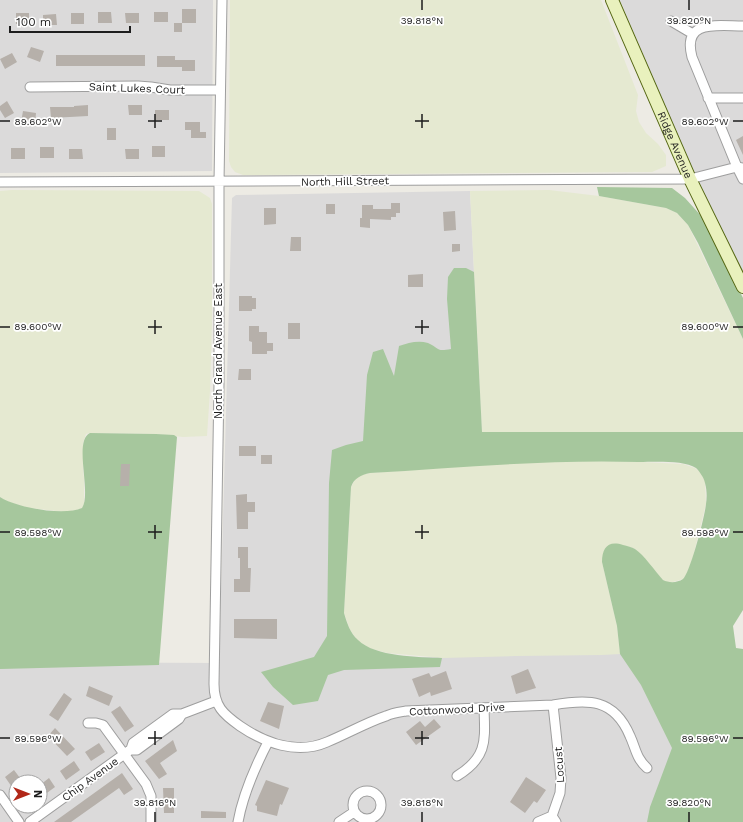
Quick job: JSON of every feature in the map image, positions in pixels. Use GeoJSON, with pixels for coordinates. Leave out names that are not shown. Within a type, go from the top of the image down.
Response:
{"type":"FeatureCollection","features":[{"type":"Feature","properties":{"kind":"street","name":"North Grand Avenue East"},"geometry":{"type":"LineString","coordinates":[[216,701],[214,684],[219,384],[219,182],[222,0]]}},
{"type":"Feature","properties":{"kind":"street","name":"Ridge Avenue"},"geometry":{"type":"LineString","coordinates":[[612,0],[690,179],[743,287]]}},
{"type":"Feature","properties":{"kind":"street"},"geometry":{"type":"LineString","coordinates":[[670,21],[693,34]]}},
{"type":"Feature","properties":{"kind":"street"},"geometry":{"type":"LineString","coordinates":[[743,26],[706,26],[693,34],[690,46],[692,57],[708,98],[740,168],[743,179]]}},
{"type":"Feature","properties":{"kind":"street","name":"Saint Lukes Court"},"geometry":{"type":"LineString","coordinates":[[30,87],[138,86],[170,90],[220,90]]}},
{"type":"Feature","properties":{"kind":"street"},"geometry":{"type":"LineString","coordinates":[[708,98],[743,98]]}},
{"type":"Feature","properties":{"kind":"street","name":"North Hill Street"},"geometry":{"type":"LineString","coordinates":[[0,182],[690,179],[740,168]]}},
{"type":"Feature","properties":{"kind":"street","name":"Chip Avenue"},"geometry":{"type":"LineString","coordinates":[[30,822],[128,752],[137,750],[145,739],[179,719],[182,714],[216,701]]}},
{"type":"Feature","properties":{"kind":"street","name":"Cottonwood Drive"},"geometry":{"type":"LineString","coordinates":[[216,701],[220,708],[232,720],[268,742],[281,746],[294,747],[312,746],[325,743],[386,715],[406,711],[553,705],[576,701],[597,703],[608,707],[624,724],[637,755],[647,768]]}},
{"type":"Feature","properties":{"kind":"street","name":"Locust"},"geometry":{"type":"LineString","coordinates":[[553,705],[561,778],[560,793],[554,819]]}},
{"type":"Feature","properties":{"kind":"street"},"geometry":{"type":"LineString","coordinates":[[457,776],[476,760],[482,750],[485,739],[484,708]]}},
{"type":"Feature","properties":{"kind":"street"},"geometry":{"type":"LineString","coordinates":[[88,724],[96,723],[103,725],[128,752],[149,791],[151,822]]}},
{"type":"Feature","properties":{"kind":"street"},"geometry":{"type":"LineString","coordinates":[[238,822],[245,795],[258,760],[268,742]]}},
{"type":"Feature","properties":{"kind":"street"},"geometry":{"type":"LineString","coordinates":[[0,795],[19,822]]}},
{"type":"Feature","properties":{"kind":"street"},"geometry":{"type":"LineString","coordinates":[[339,822],[354,812]]}},
{"type":"Feature","properties":{"kind":"street"},"geometry":{"type":"LineString","coordinates":[[538,822],[554,819]]}},
{"type":"Feature","properties":{"kind":"shaded area"},"geometry":{"type":"Polygon","coordinates":[[[0,0],[213,0],[212,171],[0,173],[0,0]]]}},
{"type":"Feature","properties":{"kind":"shaded area"},"geometry":{"type":"Polygon","coordinates":[[[620,0],[743,0],[743,271],[707,200],[684,150],[620,0]]]}},
{"type":"Feature","properties":{"kind":"shaded area"},"geometry":{"type":"Polygon","coordinates":[[[470,191],[479,374],[380,447],[338,452],[327,660],[627,651],[680,750],[660,822],[0,822],[0,662],[219,663],[232,198],[236,195],[470,191]]]}},
{"type":"Feature","properties":{"kind":"green space"},"geometry":{"type":"Polygon","coordinates":[[[230,0],[601,0],[638,95],[636,111],[639,122],[646,133],[658,144],[666,155],[666,166],[652,172],[243,175],[235,172],[229,161],[230,0]]]}},
{"type":"Feature","properties":{"kind":"green space"},"geometry":{"type":"Polygon","coordinates":[[[597,187],[672,188],[685,198],[703,218],[743,298],[743,339],[698,243],[688,225],[677,213],[666,208],[599,196],[597,187]]]}},
{"type":"Feature","properties":{"kind":"green space"},"geometry":{"type":"Polygon","coordinates":[[[549,190],[599,196],[666,208],[677,213],[688,225],[743,339],[743,432],[482,432],[470,191],[549,190]]]}},
{"type":"Feature","properties":{"kind":"green space"},"geometry":{"type":"Polygon","coordinates":[[[0,191],[199,191],[210,198],[212,204],[212,323],[207,436],[183,437],[156,434],[86,434],[83,443],[84,504],[82,508],[77,510],[66,512],[28,508],[6,501],[0,497],[0,191]]]}},
{"type":"Feature","properties":{"kind":"green space"},"geometry":{"type":"Polygon","coordinates":[[[454,268],[466,268],[474,272],[482,432],[743,432],[743,610],[733,626],[736,648],[743,649],[743,822],[647,822],[650,807],[672,748],[641,685],[620,654],[617,626],[602,562],[603,553],[607,546],[610,544],[618,544],[635,549],[646,559],[663,580],[673,582],[683,579],[686,575],[697,544],[707,499],[704,479],[696,468],[691,465],[669,462],[605,461],[504,464],[370,473],[361,476],[354,481],[351,487],[344,613],[348,624],[355,637],[366,646],[375,650],[398,655],[442,658],[440,667],[344,670],[328,675],[318,701],[293,705],[273,687],[261,672],[314,657],[327,636],[329,483],[332,450],[363,441],[367,375],[373,352],[383,349],[394,376],[399,346],[421,342],[428,343],[440,350],[451,349],[447,299],[448,277],[454,268]]]}},
{"type":"Feature","properties":{"kind":"green space"},"geometry":{"type":"Polygon","coordinates":[[[90,433],[156,434],[174,435],[177,437],[159,665],[0,669],[0,497],[17,504],[41,510],[64,511],[82,508],[85,501],[83,446],[85,438],[90,433]]]}},
{"type":"Feature","properties":{"kind":"green space"},"geometry":{"type":"Polygon","coordinates":[[[563,461],[620,461],[683,464],[695,468],[701,473],[705,481],[706,504],[693,557],[687,574],[683,579],[673,582],[663,580],[635,549],[630,547],[602,562],[617,626],[620,654],[443,658],[387,653],[369,648],[358,641],[350,630],[344,613],[351,487],[356,478],[370,473],[494,464],[563,461]]]}},
{"type":"Feature","properties":{"kind":"building"},"geometry":{"type":"Polygon","coordinates":[[[182,9],[196,9],[196,23],[182,23],[182,9]]]}},
{"type":"Feature","properties":{"kind":"building"},"geometry":{"type":"Polygon","coordinates":[[[98,12],[111,12],[112,23],[98,23],[98,12]]]}},
{"type":"Feature","properties":{"kind":"building"},"geometry":{"type":"Polygon","coordinates":[[[154,12],[168,12],[168,22],[154,22],[154,12]]]}},
{"type":"Feature","properties":{"kind":"building"},"geometry":{"type":"Polygon","coordinates":[[[16,13],[29,13],[29,24],[16,24],[16,13]]]}},
{"type":"Feature","properties":{"kind":"building"},"geometry":{"type":"Polygon","coordinates":[[[71,13],[84,13],[84,24],[71,24],[71,13]]]}},
{"type":"Feature","properties":{"kind":"building"},"geometry":{"type":"Polygon","coordinates":[[[125,13],[139,13],[139,23],[126,23],[125,13]]]}},
{"type":"Feature","properties":{"kind":"building"},"geometry":{"type":"Polygon","coordinates":[[[56,14],[57,25],[43,25],[43,15],[56,14]]]}},
{"type":"Feature","properties":{"kind":"building"},"geometry":{"type":"Polygon","coordinates":[[[174,23],[182,23],[182,32],[174,32],[174,23]]]}},
{"type":"Feature","properties":{"kind":"building"},"geometry":{"type":"Polygon","coordinates":[[[31,47],[44,51],[40,62],[27,57],[31,47]]]}},
{"type":"Feature","properties":{"kind":"building"},"geometry":{"type":"Polygon","coordinates":[[[12,53],[17,62],[5,69],[0,59],[12,53]]]}},
{"type":"Feature","properties":{"kind":"building"},"geometry":{"type":"Polygon","coordinates":[[[56,55],[145,55],[145,66],[56,66],[56,55]]]}},
{"type":"Feature","properties":{"kind":"building"},"geometry":{"type":"Polygon","coordinates":[[[157,56],[175,56],[175,60],[195,60],[195,71],[182,71],[182,67],[157,67],[157,56]]]}},
{"type":"Feature","properties":{"kind":"building"},"geometry":{"type":"Polygon","coordinates":[[[7,101],[14,113],[5,118],[0,110],[0,106],[7,101]]]}},
{"type":"Feature","properties":{"kind":"building"},"geometry":{"type":"Polygon","coordinates":[[[88,105],[88,116],[51,118],[50,107],[74,107],[88,105]]]}},
{"type":"Feature","properties":{"kind":"building"},"geometry":{"type":"Polygon","coordinates":[[[128,105],[142,105],[142,115],[129,115],[128,105]]]}},
{"type":"Feature","properties":{"kind":"building"},"geometry":{"type":"Polygon","coordinates":[[[155,110],[169,110],[169,120],[155,120],[155,110]]]}},
{"type":"Feature","properties":{"kind":"building"},"geometry":{"type":"Polygon","coordinates":[[[23,111],[36,113],[35,124],[21,122],[23,111]]]}},
{"type":"Feature","properties":{"kind":"building"},"geometry":{"type":"Polygon","coordinates":[[[185,122],[200,122],[200,132],[206,132],[206,138],[191,138],[191,130],[185,130],[185,122]]]}},
{"type":"Feature","properties":{"kind":"building"},"geometry":{"type":"Polygon","coordinates":[[[107,128],[116,128],[116,140],[107,140],[107,128]]]}},
{"type":"Feature","properties":{"kind":"building"},"geometry":{"type":"Polygon","coordinates":[[[743,136],[743,155],[736,140],[743,136]]]}},
{"type":"Feature","properties":{"kind":"building"},"geometry":{"type":"Polygon","coordinates":[[[152,146],[165,146],[165,157],[152,157],[152,146]]]}},
{"type":"Feature","properties":{"kind":"building"},"geometry":{"type":"Polygon","coordinates":[[[40,147],[54,147],[54,158],[40,158],[40,147]]]}},
{"type":"Feature","properties":{"kind":"building"},"geometry":{"type":"Polygon","coordinates":[[[11,148],[25,148],[25,159],[11,159],[11,148]]]}},
{"type":"Feature","properties":{"kind":"building"},"geometry":{"type":"Polygon","coordinates":[[[69,149],[82,149],[83,159],[69,159],[69,149]]]}},
{"type":"Feature","properties":{"kind":"building"},"geometry":{"type":"Polygon","coordinates":[[[125,149],[139,149],[139,159],[126,159],[125,149]]]}},
{"type":"Feature","properties":{"kind":"building"},"geometry":{"type":"Polygon","coordinates":[[[391,203],[400,203],[400,213],[396,213],[396,217],[391,217],[391,220],[370,219],[370,228],[360,227],[362,205],[373,205],[373,209],[391,209],[391,203]]]}},
{"type":"Feature","properties":{"kind":"building"},"geometry":{"type":"Polygon","coordinates":[[[326,204],[335,204],[335,214],[326,214],[326,204]]]}},
{"type":"Feature","properties":{"kind":"building"},"geometry":{"type":"Polygon","coordinates":[[[264,208],[276,208],[276,224],[264,225],[264,208]]]}},
{"type":"Feature","properties":{"kind":"building"},"geometry":{"type":"Polygon","coordinates":[[[455,211],[456,230],[444,231],[443,212],[455,211]]]}},
{"type":"Feature","properties":{"kind":"building"},"geometry":{"type":"Polygon","coordinates":[[[291,237],[301,237],[301,251],[290,251],[291,237]]]}},
{"type":"Feature","properties":{"kind":"building"},"geometry":{"type":"Polygon","coordinates":[[[452,244],[460,244],[460,251],[452,252],[452,244]]]}},
{"type":"Feature","properties":{"kind":"building"},"geometry":{"type":"Polygon","coordinates":[[[423,274],[423,287],[408,287],[408,275],[423,274]]]}},
{"type":"Feature","properties":{"kind":"building"},"geometry":{"type":"Polygon","coordinates":[[[239,296],[252,296],[252,298],[256,298],[256,309],[252,309],[252,311],[239,311],[239,296]]]}},
{"type":"Feature","properties":{"kind":"building"},"geometry":{"type":"Polygon","coordinates":[[[288,323],[300,323],[300,339],[288,339],[288,323]]]}},
{"type":"Feature","properties":{"kind":"building"},"geometry":{"type":"Polygon","coordinates":[[[249,326],[259,326],[259,332],[267,332],[267,343],[273,343],[273,351],[267,351],[267,354],[252,354],[252,342],[249,341],[249,326]]]}},
{"type":"Feature","properties":{"kind":"building"},"geometry":{"type":"Polygon","coordinates":[[[239,369],[251,369],[251,380],[238,380],[239,369]]]}},
{"type":"Feature","properties":{"kind":"building"},"geometry":{"type":"Polygon","coordinates":[[[239,446],[256,446],[256,456],[239,456],[239,446]]]}},
{"type":"Feature","properties":{"kind":"building"},"geometry":{"type":"Polygon","coordinates":[[[261,455],[272,455],[272,464],[261,464],[261,455]]]}},
{"type":"Feature","properties":{"kind":"building"},"geometry":{"type":"Polygon","coordinates":[[[121,464],[130,464],[129,486],[120,486],[121,464]]]}},
{"type":"Feature","properties":{"kind":"building"},"geometry":{"type":"Polygon","coordinates":[[[247,494],[247,502],[255,502],[255,512],[248,512],[248,529],[237,529],[236,495],[247,494]]]}},
{"type":"Feature","properties":{"kind":"building"},"geometry":{"type":"Polygon","coordinates":[[[238,547],[248,547],[248,568],[251,568],[250,592],[234,592],[234,579],[240,579],[240,558],[238,558],[238,547]]]}},
{"type":"Feature","properties":{"kind":"building"},"geometry":{"type":"Polygon","coordinates":[[[234,619],[277,619],[277,639],[234,638],[234,619]]]}},
{"type":"Feature","properties":{"kind":"building"},"geometry":{"type":"Polygon","coordinates":[[[528,669],[536,688],[516,694],[511,676],[528,669]]]}},
{"type":"Feature","properties":{"kind":"building"},"geometry":{"type":"Polygon","coordinates":[[[446,671],[452,689],[431,696],[430,692],[419,697],[412,679],[429,673],[431,677],[446,671]]]}},
{"type":"Feature","properties":{"kind":"building"},"geometry":{"type":"Polygon","coordinates":[[[89,686],[113,696],[109,706],[86,696],[89,686]]]}},
{"type":"Feature","properties":{"kind":"building"},"geometry":{"type":"Polygon","coordinates":[[[64,693],[72,699],[58,721],[49,715],[64,693]]]}},
{"type":"Feature","properties":{"kind":"building"},"geometry":{"type":"Polygon","coordinates":[[[268,702],[284,706],[279,729],[260,721],[268,702]]]}},
{"type":"Feature","properties":{"kind":"building"},"geometry":{"type":"Polygon","coordinates":[[[120,706],[134,726],[125,732],[111,712],[120,706]]]}},
{"type":"Feature","properties":{"kind":"building"},"geometry":{"type":"Polygon","coordinates":[[[434,719],[441,727],[416,745],[406,732],[420,721],[425,727],[434,719]]]}},
{"type":"Feature","properties":{"kind":"building"},"geometry":{"type":"Polygon","coordinates":[[[55,728],[75,749],[67,756],[48,736],[55,728]]]}},
{"type":"Feature","properties":{"kind":"building"},"geometry":{"type":"Polygon","coordinates":[[[173,740],[177,751],[160,763],[167,774],[159,779],[145,761],[173,740]]]}},
{"type":"Feature","properties":{"kind":"building"},"geometry":{"type":"Polygon","coordinates":[[[99,743],[105,752],[91,761],[85,752],[99,743]]]}},
{"type":"Feature","properties":{"kind":"building"},"geometry":{"type":"Polygon","coordinates":[[[74,761],[80,770],[66,780],[60,771],[74,761]]]}},
{"type":"Feature","properties":{"kind":"building"},"geometry":{"type":"Polygon","coordinates":[[[14,770],[17,774],[9,774],[14,770]]]}},
{"type":"Feature","properties":{"kind":"building"},"geometry":{"type":"Polygon","coordinates":[[[122,773],[133,789],[124,795],[119,788],[71,822],[54,822],[122,773]]]}},
{"type":"Feature","properties":{"kind":"building"},"geometry":{"type":"Polygon","coordinates":[[[8,775],[8,781],[5,777],[8,775]]]}},
{"type":"Feature","properties":{"kind":"building"},"geometry":{"type":"Polygon","coordinates":[[[526,777],[546,790],[537,803],[534,801],[525,813],[510,802],[526,777]]]}},
{"type":"Feature","properties":{"kind":"building"},"geometry":{"type":"Polygon","coordinates":[[[49,778],[55,787],[48,792],[49,778]]]}},
{"type":"Feature","properties":{"kind":"building"},"geometry":{"type":"Polygon","coordinates":[[[266,780],[289,788],[282,805],[280,804],[277,816],[257,811],[257,806],[255,805],[266,780]]]}},
{"type":"Feature","properties":{"kind":"building"},"geometry":{"type":"Polygon","coordinates":[[[163,788],[174,788],[174,813],[164,813],[163,788]]]}},
{"type":"Feature","properties":{"kind":"building"},"geometry":{"type":"Polygon","coordinates":[[[201,811],[226,812],[226,818],[201,818],[201,811]]]}}]}
